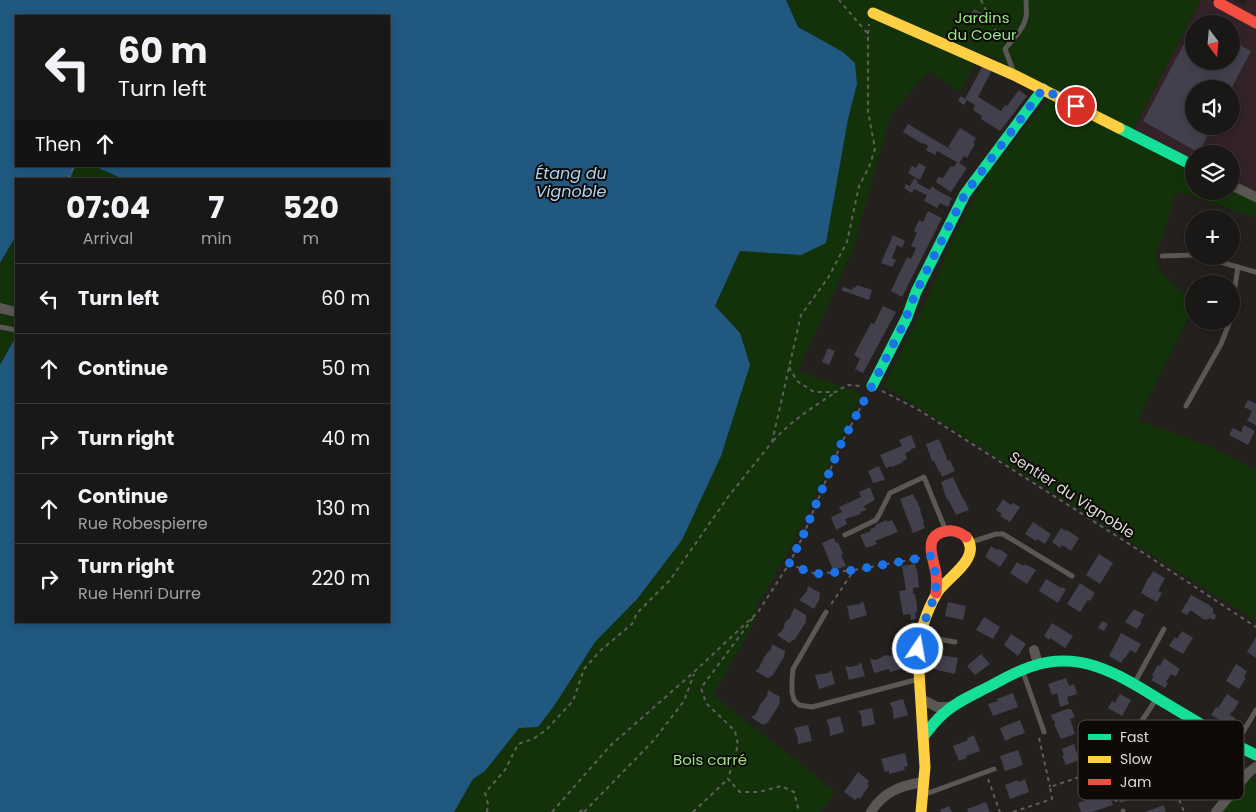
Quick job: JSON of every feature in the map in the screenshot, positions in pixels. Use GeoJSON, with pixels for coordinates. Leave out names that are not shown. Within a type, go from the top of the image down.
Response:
{"type":"FeatureCollection","features":[{"type":"Feature","properties":{"kind":"street"},"geometry":{"type":"LineString","coordinates":[[1219,3],[1256,23]]}},
{"type":"Feature","properties":{"kind":"street"},"geometry":{"type":"LineString","coordinates":[[873,13],[1016,76],[1185,161]]}},
{"type":"Feature","properties":{"kind":"street"},"geometry":{"type":"LineString","coordinates":[[872,386],[965,194],[1043,89]]}},
{"type":"Feature","properties":{"kind":"street"},"geometry":{"type":"LineString","coordinates":[[1240,189],[1256,197]]}},
{"type":"Feature","properties":{"kind":"street"},"geometry":{"type":"LineString","coordinates":[[0,308],[15,312]]}},
{"type":"Feature","properties":{"kind":"street"},"geometry":{"type":"LineString","coordinates":[[921,812],[925,767],[918,649],[920,636],[936,593],[966,563],[969,556],[970,542],[963,533],[946,531],[938,534],[933,539],[931,556],[936,576],[936,593]]}},
{"type":"Feature","properties":{"kind":"street"},"geometry":{"type":"LineString","coordinates":[[1034,650],[1038,664]]}},
{"type":"Feature","properties":{"kind":"street"},"geometry":{"type":"LineString","coordinates":[[923,737],[937,719],[951,708],[1022,669],[1063,660],[1090,664],[1114,673],[1194,720]]}},
{"type":"Feature","properties":{"kind":"street"},"geometry":{"type":"LineString","coordinates":[[921,699],[937,707],[951,708]]}},
{"type":"Feature","properties":{"kind":"street"},"geometry":{"type":"LineString","coordinates":[[1244,749],[1256,755]]}},
{"type":"Feature","properties":{"kind":"street"},"geometry":{"type":"LineString","coordinates":[[1244,778],[1256,767]]}},
{"type":"Feature","properties":{"kind":"street"},"geometry":{"type":"LineString","coordinates":[[870,812],[880,799],[890,791],[908,784],[924,782]]}},
{"type":"Feature","properties":{"kind":"street"},"geometry":{"type":"LineString","coordinates":[[1216,812],[1226,800]]}},
{"type":"Feature","properties":{"kind":"lane"},"geometry":{"type":"LineString","coordinates":[[1016,76],[1005,49],[1025,22],[1026,0]]}},
{"type":"Feature","properties":{"kind":"lane"},"geometry":{"type":"LineString","coordinates":[[1162,256],[1185,255]]}},
{"type":"Feature","properties":{"kind":"lane"},"geometry":{"type":"LineString","coordinates":[[1231,265],[1256,272]]}},
{"type":"Feature","properties":{"kind":"lane"},"geometry":{"type":"LineString","coordinates":[[1237,275],[1238,267]]}},
{"type":"Feature","properties":{"kind":"lane"},"geometry":{"type":"LineString","coordinates":[[0,327],[15,330]]}},
{"type":"Feature","properties":{"kind":"lane"},"geometry":{"type":"LineString","coordinates":[[1186,406],[1227,330]]}},
{"type":"Feature","properties":{"kind":"lane"},"geometry":{"type":"LineString","coordinates":[[845,535],[876,520],[890,493],[924,478],[946,531]]}},
{"type":"Feature","properties":{"kind":"lane"},"geometry":{"type":"LineString","coordinates":[[970,542],[996,534],[1003,534],[1072,576]]}},
{"type":"Feature","properties":{"kind":"lane"},"geometry":{"type":"LineString","coordinates":[[826,612],[793,669],[792,692],[794,700],[799,706],[812,707],[920,679]]}},
{"type":"Feature","properties":{"kind":"lane"},"geometry":{"type":"LineString","coordinates":[[1134,684],[1164,629]]}},
{"type":"Feature","properties":{"kind":"lane"},"geometry":{"type":"LineString","coordinates":[[920,636],[955,642]]}},
{"type":"Feature","properties":{"kind":"lane"},"geometry":{"type":"LineString","coordinates":[[1022,669],[1044,732]]}},
{"type":"Feature","properties":{"kind":"lane"},"geometry":{"type":"LineString","coordinates":[[1143,720],[1157,698]]}},
{"type":"Feature","properties":{"kind":"lane"},"geometry":{"type":"LineString","coordinates":[[1244,731],[1256,710]]}},
{"type":"Feature","properties":{"kind":"lane"},"geometry":{"type":"LineString","coordinates":[[923,795],[994,769]]}},
{"type":"Feature","properties":{"kind":"path"},"geometry":{"type":"LineString","coordinates":[[772,442],[801,315],[828,278],[846,242],[859,186],[869,167],[875,149],[868,111],[868,34],[839,0]]}},
{"type":"Feature","properties":{"kind":"path"},"geometry":{"type":"LineString","coordinates":[[981,0],[1005,49]]}},
{"type":"Feature","properties":{"kind":"path"},"geometry":{"type":"LineString","coordinates":[[789,367],[797,381],[814,392],[836,392]]}},
{"type":"Feature","properties":{"kind":"path"},"geometry":{"type":"LineString","coordinates":[[487,812],[488,804],[485,793],[504,770],[518,744],[534,739],[546,730],[573,700],[584,669],[601,650],[632,624],[637,613],[670,580],[728,496],[772,442],[785,428],[809,409],[847,385],[872,386],[841,444],[802,538],[789,564],[758,612],[702,688],[706,703],[735,731],[738,745],[728,779],[693,812]]}},
{"type":"Feature","properties":{"kind":"path","name":"Sentier du Vignoble"},"geometry":{"type":"LineString","coordinates":[[872,386],[919,410],[1256,628]]}},
{"type":"Feature","properties":{"kind":"path"},"geometry":{"type":"LineString","coordinates":[[789,564],[816,574],[854,570],[931,556]]}},
{"type":"Feature","properties":{"kind":"path"},"geometry":{"type":"LineString","coordinates":[[826,612],[854,570]]}},
{"type":"Feature","properties":{"kind":"path"},"geometry":{"type":"LineString","coordinates":[[552,812],[610,746],[758,612]]}},
{"type":"Feature","properties":{"kind":"path"},"geometry":{"type":"LineString","coordinates":[[584,812],[654,740],[666,725],[684,701],[695,671]]}},
{"type":"Feature","properties":{"kind":"path"},"geometry":{"type":"LineString","coordinates":[[1013,812],[1052,798],[1038,739],[1044,732]]}},
{"type":"Feature","properties":{"kind":"path"},"geometry":{"type":"LineString","coordinates":[[986,772],[1000,812]]}},
{"type":"Feature","properties":{"kind":"path"},"geometry":{"type":"LineString","coordinates":[[1050,786],[1078,777]]}},
{"type":"Feature","properties":{"kind":"path"},"geometry":{"type":"LineString","coordinates":[[728,779],[740,792],[759,792],[781,786],[794,792],[799,812]]}},
{"type":"Feature","properties":{"kind":"path"},"geometry":{"type":"LineString","coordinates":[[1115,800],[1117,806],[1123,811]]}},
{"type":"Feature","properties":{"kind":"path"},"geometry":{"type":"LineString","coordinates":[[1179,800],[1184,812]]}},
{"type":"Feature","properties":{"kind":"path"},"geometry":{"type":"LineString","coordinates":[[579,812],[589,807]]}},
{"type":"Feature","properties":{"kind":"shaded area"},"geometry":{"type":"Polygon","coordinates":[[[1201,0],[1234,0],[1244,6],[1247,0],[1256,0],[1256,191],[1240,183],[1240,145],[1185,145],[1185,157],[1133,131],[1185,31],[1185,70],[1240,70],[1240,15],[1193,15],[1201,0]]]}},
{"type":"Feature","properties":{"kind":"green space"},"geometry":{"type":"Polygon","coordinates":[[[786,0],[1201,0],[1193,15],[1185,15],[1185,31],[1133,130],[1185,156],[1185,194],[1176,191],[1164,234],[1156,252],[1158,269],[1185,294],[1185,325],[1138,420],[1211,447],[1256,470],[1256,621],[884,386],[930,293],[954,236],[988,173],[1055,91],[990,56],[980,54],[960,92],[929,71],[891,114],[852,253],[798,371],[862,394],[794,542],[755,609],[758,616],[713,695],[835,791],[821,812],[454,812],[473,779],[485,771],[519,728],[538,727],[554,706],[595,642],[638,598],[682,540],[740,333],[715,307],[740,251],[801,255],[848,119],[857,84],[855,63],[843,52],[798,27],[786,0]]]}},
{"type":"Feature","properties":{"kind":"green space"},"geometry":{"type":"Polygon","coordinates":[[[79,167],[96,167],[118,177],[70,178],[74,169],[79,167]]]}},
{"type":"Feature","properties":{"kind":"green space"},"geometry":{"type":"Polygon","coordinates":[[[1240,183],[1256,191],[1256,218],[1240,213],[1240,210],[1232,210],[1203,200],[1240,200],[1240,183]]]}},
{"type":"Feature","properties":{"kind":"green space"},"geometry":{"type":"Polygon","coordinates":[[[15,238],[15,337],[0,365],[0,263],[15,238]]]}},
{"type":"Feature","properties":{"kind":"green space"},"geometry":{"type":"Polygon","coordinates":[[[1256,773],[1256,812],[1223,812],[1232,800],[1244,800],[1244,785],[1256,773]]]}},
{"type":"Feature","properties":{"kind":"water","name":"Étang du Vignoble"},"geometry":{"type":"Polygon","coordinates":[[[0,0],[786,0],[798,27],[843,52],[855,63],[857,84],[848,119],[826,243],[801,255],[740,251],[715,306],[740,333],[750,365],[721,456],[682,540],[638,598],[595,642],[554,706],[538,727],[519,728],[485,771],[473,779],[454,812],[0,812],[0,365],[15,338],[15,623],[390,623],[390,178],[121,178],[96,167],[390,167],[390,15],[15,15],[15,167],[79,167],[74,169],[70,178],[15,178],[15,238],[0,263],[0,0]]]}},
{"type":"Feature","properties":{"kind":"building"},"geometry":{"type":"Polygon","coordinates":[[[974,9],[982,13],[978,22],[969,19],[974,9]]]}},
{"type":"Feature","properties":{"kind":"building"},"geometry":{"type":"Polygon","coordinates":[[[1185,42],[1185,70],[1240,70],[1240,45],[1251,51],[1236,80],[1185,80],[1185,135],[1208,135],[1203,145],[1185,145],[1143,121],[1185,42]]]}},
{"type":"Feature","properties":{"kind":"building"},"geometry":{"type":"Polygon","coordinates":[[[983,65],[992,70],[978,97],[1001,111],[1019,90],[1027,96],[1000,131],[981,119],[982,116],[973,110],[975,105],[967,100],[964,105],[958,101],[961,96],[965,99],[983,65]]]}},
{"type":"Feature","properties":{"kind":"building"},"geometry":{"type":"Polygon","coordinates":[[[908,124],[953,151],[948,147],[960,128],[976,138],[973,143],[975,144],[967,158],[964,156],[959,163],[967,168],[951,192],[936,182],[938,177],[943,178],[951,166],[954,167],[957,162],[937,151],[935,155],[926,150],[928,146],[903,132],[908,124]]]}},
{"type":"Feature","properties":{"kind":"building"},"geometry":{"type":"Polygon","coordinates":[[[919,163],[926,167],[920,180],[908,173],[912,166],[916,168],[919,163]]]}},
{"type":"Feature","properties":{"kind":"building"},"geometry":{"type":"Polygon","coordinates":[[[914,178],[918,181],[917,183],[930,190],[932,186],[952,198],[948,207],[940,203],[937,208],[924,201],[927,195],[914,189],[912,193],[904,188],[906,184],[910,186],[914,178]]]}},
{"type":"Feature","properties":{"kind":"building"},"geometry":{"type":"Polygon","coordinates":[[[928,211],[942,218],[902,297],[891,291],[907,257],[911,259],[916,248],[911,246],[917,233],[914,231],[919,220],[923,222],[928,211]]]}},
{"type":"Feature","properties":{"kind":"building"},"geometry":{"type":"Polygon","coordinates":[[[893,235],[905,241],[902,248],[897,245],[892,258],[896,260],[892,267],[881,263],[893,235]]]}},
{"type":"Feature","properties":{"kind":"building"},"geometry":{"type":"Polygon","coordinates":[[[857,285],[872,290],[869,300],[841,290],[843,287],[852,290],[857,285]]]}},
{"type":"Feature","properties":{"kind":"building"},"geometry":{"type":"Polygon","coordinates":[[[883,306],[896,312],[863,373],[855,369],[860,359],[854,355],[871,323],[874,324],[883,306]]]}},
{"type":"Feature","properties":{"kind":"building"},"geometry":{"type":"Polygon","coordinates":[[[828,348],[835,351],[829,365],[822,362],[828,348]]]}},
{"type":"Feature","properties":{"kind":"building"},"geometry":{"type":"Polygon","coordinates":[[[1248,400],[1256,404],[1256,425],[1247,421],[1252,411],[1244,407],[1248,400]]]}},
{"type":"Feature","properties":{"kind":"building"},"geometry":{"type":"Polygon","coordinates":[[[1244,425],[1255,431],[1248,445],[1229,435],[1233,428],[1241,432],[1244,425]]]}},
{"type":"Feature","properties":{"kind":"building"},"geometry":{"type":"Polygon","coordinates":[[[911,435],[916,447],[905,453],[907,459],[886,468],[880,455],[902,446],[899,440],[911,435]]]}},
{"type":"Feature","properties":{"kind":"building"},"geometry":{"type":"Polygon","coordinates":[[[939,439],[948,461],[950,460],[955,471],[942,477],[934,461],[932,461],[926,444],[939,439]]]}},
{"type":"Feature","properties":{"kind":"building"},"geometry":{"type":"Polygon","coordinates":[[[879,466],[885,480],[873,483],[868,471],[879,466]]]}},
{"type":"Feature","properties":{"kind":"building"},"geometry":{"type":"Polygon","coordinates":[[[953,477],[969,510],[956,515],[947,500],[941,482],[953,477]]]}},
{"type":"Feature","properties":{"kind":"building"},"geometry":{"type":"Polygon","coordinates":[[[870,487],[875,500],[864,506],[866,510],[860,512],[861,514],[845,519],[847,524],[836,530],[831,517],[842,512],[839,507],[861,497],[859,492],[870,487]]]}},
{"type":"Feature","properties":{"kind":"building"},"geometry":{"type":"Polygon","coordinates":[[[913,494],[921,511],[925,528],[913,533],[900,499],[913,494]]]}},
{"type":"Feature","properties":{"kind":"building"},"geometry":{"type":"Polygon","coordinates":[[[1003,499],[1011,505],[1013,503],[1020,507],[1010,522],[1000,516],[1002,514],[996,510],[1003,499]]]}},
{"type":"Feature","properties":{"kind":"building"},"geometry":{"type":"Polygon","coordinates":[[[887,520],[887,522],[892,520],[898,532],[875,541],[877,544],[866,548],[860,535],[871,531],[870,529],[876,527],[875,525],[887,520]]]}},
{"type":"Feature","properties":{"kind":"building"},"geometry":{"type":"Polygon","coordinates":[[[1033,522],[1051,534],[1045,544],[1025,534],[1033,522]]]}},
{"type":"Feature","properties":{"kind":"building"},"geometry":{"type":"Polygon","coordinates":[[[1061,528],[1079,538],[1071,551],[1062,545],[1060,548],[1052,542],[1061,528]]]}},
{"type":"Feature","properties":{"kind":"building"},"geometry":{"type":"Polygon","coordinates":[[[834,538],[836,543],[838,542],[846,566],[833,570],[822,543],[834,538]]]}},
{"type":"Feature","properties":{"kind":"building"},"geometry":{"type":"Polygon","coordinates":[[[991,546],[1008,555],[1000,567],[985,557],[991,546]]]}},
{"type":"Feature","properties":{"kind":"building"},"geometry":{"type":"Polygon","coordinates":[[[1099,554],[1113,563],[1100,584],[1086,575],[1099,554]]]}},
{"type":"Feature","properties":{"kind":"building"},"geometry":{"type":"Polygon","coordinates":[[[1017,562],[1036,570],[1027,584],[1010,573],[1017,562]]]}},
{"type":"Feature","properties":{"kind":"building"},"geometry":{"type":"Polygon","coordinates":[[[915,564],[919,587],[913,588],[917,612],[915,613],[916,619],[911,620],[910,614],[903,615],[899,591],[906,590],[902,566],[915,564]]]}},
{"type":"Feature","properties":{"kind":"building"},"geometry":{"type":"Polygon","coordinates":[[[1153,571],[1165,578],[1158,591],[1162,593],[1157,602],[1141,593],[1153,571]]]}},
{"type":"Feature","properties":{"kind":"building"},"geometry":{"type":"Polygon","coordinates":[[[1046,579],[1066,589],[1058,603],[1039,591],[1046,579]]]}},
{"type":"Feature","properties":{"kind":"building"},"geometry":{"type":"Polygon","coordinates":[[[1080,583],[1095,593],[1080,612],[1067,604],[1080,583]]]}},
{"type":"Feature","properties":{"kind":"building"},"geometry":{"type":"Polygon","coordinates":[[[808,586],[820,593],[819,600],[814,609],[799,600],[807,591],[808,586]]]}},
{"type":"Feature","properties":{"kind":"building"},"geometry":{"type":"Polygon","coordinates":[[[1191,595],[1213,608],[1213,613],[1216,615],[1215,619],[1203,619],[1192,611],[1187,615],[1181,612],[1191,595]]]}},
{"type":"Feature","properties":{"kind":"building"},"geometry":{"type":"Polygon","coordinates":[[[863,601],[867,615],[850,620],[847,606],[859,604],[863,601]]]}},
{"type":"Feature","properties":{"kind":"building"},"geometry":{"type":"Polygon","coordinates":[[[948,602],[966,606],[963,620],[945,616],[948,602]]]}},
{"type":"Feature","properties":{"kind":"building"},"geometry":{"type":"Polygon","coordinates":[[[794,608],[806,615],[806,622],[795,639],[789,643],[777,635],[781,632],[785,622],[790,618],[794,608]]]}},
{"type":"Feature","properties":{"kind":"building"},"geometry":{"type":"Polygon","coordinates":[[[1134,609],[1145,615],[1137,629],[1125,622],[1134,609]]]}},
{"type":"Feature","properties":{"kind":"building"},"geometry":{"type":"Polygon","coordinates":[[[984,617],[1000,627],[993,639],[976,630],[984,617]]]}},
{"type":"Feature","properties":{"kind":"building"},"geometry":{"type":"Polygon","coordinates":[[[1102,621],[1108,624],[1104,631],[1098,628],[1102,621]]]}},
{"type":"Feature","properties":{"kind":"building"},"geometry":{"type":"Polygon","coordinates":[[[1052,623],[1073,636],[1065,648],[1044,636],[1052,623]]]}},
{"type":"Feature","properties":{"kind":"building"},"geometry":{"type":"Polygon","coordinates":[[[1182,631],[1193,638],[1183,654],[1169,646],[1182,631]]]}},
{"type":"Feature","properties":{"kind":"building"},"geometry":{"type":"Polygon","coordinates":[[[1121,633],[1141,644],[1136,653],[1130,650],[1121,663],[1109,656],[1121,633]]]}},
{"type":"Feature","properties":{"kind":"building"},"geometry":{"type":"Polygon","coordinates":[[[1011,634],[1026,644],[1018,656],[1004,645],[1011,634]]]}},
{"type":"Feature","properties":{"kind":"building"},"geometry":{"type":"Polygon","coordinates":[[[1256,637],[1256,658],[1247,652],[1256,637]]]}},
{"type":"Feature","properties":{"kind":"building"},"geometry":{"type":"Polygon","coordinates":[[[772,644],[785,651],[784,657],[773,675],[768,678],[755,671],[771,649],[772,644]]]}},
{"type":"Feature","properties":{"kind":"building"},"geometry":{"type":"Polygon","coordinates":[[[901,651],[905,665],[901,669],[890,672],[889,669],[874,673],[870,659],[876,660],[901,651]]]}},
{"type":"Feature","properties":{"kind":"building"},"geometry":{"type":"Polygon","coordinates":[[[981,654],[990,664],[975,675],[967,666],[981,654]]]}},
{"type":"Feature","properties":{"kind":"building"},"geometry":{"type":"Polygon","coordinates":[[[941,655],[958,658],[955,674],[933,669],[935,656],[941,657],[941,655]]]}},
{"type":"Feature","properties":{"kind":"building"},"geometry":{"type":"Polygon","coordinates":[[[1164,658],[1180,669],[1176,676],[1171,674],[1165,688],[1151,680],[1154,676],[1152,675],[1164,658]]]}},
{"type":"Feature","properties":{"kind":"building"},"geometry":{"type":"Polygon","coordinates":[[[861,662],[865,676],[849,680],[845,666],[851,667],[861,662]]]}},
{"type":"Feature","properties":{"kind":"building"},"geometry":{"type":"Polygon","coordinates":[[[1236,664],[1247,671],[1244,677],[1246,678],[1239,689],[1226,681],[1236,664]]]}},
{"type":"Feature","properties":{"kind":"building"},"geometry":{"type":"Polygon","coordinates":[[[831,670],[835,684],[819,689],[815,675],[828,673],[831,670]]]}},
{"type":"Feature","properties":{"kind":"building"},"geometry":{"type":"Polygon","coordinates":[[[1066,678],[1069,686],[1074,684],[1077,694],[1067,697],[1069,704],[1060,707],[1057,693],[1052,695],[1048,684],[1066,678]]]}},
{"type":"Feature","properties":{"kind":"building"},"geometry":{"type":"Polygon","coordinates":[[[768,690],[780,697],[779,705],[768,722],[763,725],[751,717],[755,715],[760,704],[767,696],[768,690]]]}},
{"type":"Feature","properties":{"kind":"building"},"geometry":{"type":"Polygon","coordinates":[[[1013,693],[1018,707],[993,716],[988,704],[1013,693]]]}},
{"type":"Feature","properties":{"kind":"building"},"geometry":{"type":"Polygon","coordinates":[[[1120,694],[1131,700],[1122,716],[1108,708],[1112,701],[1115,703],[1120,694]]]}},
{"type":"Feature","properties":{"kind":"building"},"geometry":{"type":"Polygon","coordinates":[[[1227,694],[1239,702],[1230,715],[1235,718],[1234,720],[1220,720],[1211,715],[1216,707],[1218,708],[1227,694]]]}},
{"type":"Feature","properties":{"kind":"building"},"geometry":{"type":"Polygon","coordinates":[[[903,699],[908,715],[894,719],[892,707],[889,703],[903,699]]]}},
{"type":"Feature","properties":{"kind":"building"},"geometry":{"type":"Polygon","coordinates":[[[872,708],[875,724],[862,727],[861,715],[858,711],[872,708]]]}},
{"type":"Feature","properties":{"kind":"building"},"geometry":{"type":"Polygon","coordinates":[[[1071,709],[1075,717],[1070,719],[1075,734],[1061,739],[1051,715],[1071,709]]]}},
{"type":"Feature","properties":{"kind":"building"},"geometry":{"type":"Polygon","coordinates":[[[840,716],[844,732],[830,736],[826,720],[840,716]]]}},
{"type":"Feature","properties":{"kind":"building"},"geometry":{"type":"Polygon","coordinates":[[[1020,720],[1025,733],[1005,741],[1000,728],[1020,720]]]}},
{"type":"Feature","properties":{"kind":"building"},"geometry":{"type":"Polygon","coordinates":[[[808,725],[812,741],[798,744],[794,728],[808,725]]]}},
{"type":"Feature","properties":{"kind":"building"},"geometry":{"type":"Polygon","coordinates":[[[974,735],[980,751],[966,756],[967,758],[959,761],[953,746],[968,740],[967,738],[974,735]]]}},
{"type":"Feature","properties":{"kind":"building"},"geometry":{"type":"Polygon","coordinates":[[[1074,744],[1078,760],[1066,765],[1062,756],[1064,755],[1062,749],[1074,744]]]}},
{"type":"Feature","properties":{"kind":"building"},"geometry":{"type":"Polygon","coordinates":[[[1018,750],[1023,765],[1005,771],[1000,756],[1018,750]]]}},
{"type":"Feature","properties":{"kind":"building"},"geometry":{"type":"Polygon","coordinates":[[[905,753],[908,766],[904,767],[905,770],[889,774],[889,771],[885,772],[881,759],[905,753]]]}},
{"type":"Feature","properties":{"kind":"building"},"geometry":{"type":"Polygon","coordinates":[[[858,772],[869,781],[867,784],[869,786],[860,799],[858,797],[855,800],[844,792],[858,772]]]}},
{"type":"Feature","properties":{"kind":"building"},"geometry":{"type":"Polygon","coordinates":[[[1025,779],[1029,792],[1010,799],[1005,785],[1025,779]]]}},
{"type":"Feature","properties":{"kind":"building"},"geometry":{"type":"Polygon","coordinates":[[[1086,800],[1111,800],[1113,805],[1092,812],[1081,812],[1078,803],[1086,800]]]}},
{"type":"Feature","properties":{"kind":"building"},"geometry":{"type":"Polygon","coordinates":[[[986,802],[990,812],[968,812],[967,809],[986,802]]]}},
{"type":"Feature","properties":{"kind":"building"},"geometry":{"type":"Polygon","coordinates":[[[1164,805],[1166,812],[1145,812],[1164,805]]]}},
{"type":"Feature","properties":{"kind":"building"},"geometry":{"type":"Polygon","coordinates":[[[949,806],[952,812],[941,812],[940,810],[949,806]]]}},
{"type":"Feature","properties":{"kind":"traffic: fast"},"geometry":{"type":"LineString","coordinates":[[872,386],[965,194],[1043,89]]}},
{"type":"Feature","properties":{"kind":"traffic: fast"},"geometry":{"type":"LineString","coordinates":[[1119,128],[1185,161]]}},
{"type":"Feature","properties":{"kind":"traffic: fast"},"geometry":{"type":"LineString","coordinates":[[923,737],[937,719],[948,709],[966,698],[1023,670],[1052,662],[1070,661],[1104,669],[1136,685],[1194,720]]}},
{"type":"Feature","properties":{"kind":"traffic: fast"},"geometry":{"type":"LineString","coordinates":[[1244,749],[1256,755]]}},
{"type":"Feature","properties":{"kind":"traffic: slow"},"geometry":{"type":"LineString","coordinates":[[873,13],[1016,76],[1119,128]]}},
{"type":"Feature","properties":{"kind":"traffic: slow"},"geometry":{"type":"LineString","coordinates":[[921,812],[925,767],[918,656],[920,640],[926,616],[937,593],[967,560],[970,545],[966,537]]}},
{"type":"Feature","properties":{"kind":"traffic: jam"},"geometry":{"type":"LineString","coordinates":[[1219,3],[1256,23]]}},
{"type":"Feature","properties":{"kind":"traffic: jam"},"geometry":{"type":"LineString","coordinates":[[936,593],[937,583],[931,548],[934,537],[939,533],[947,531],[957,532],[966,537]]}},
{"type":"Feature","properties":{"kind":"route"},"geometry":{"type":"LineString","coordinates":[[918,649],[922,628],[936,593],[937,581],[931,556],[822,574],[812,573],[789,564],[802,538],[841,444],[904,323],[916,292],[968,189],[1043,89],[1076,106]]}},
{"type":"Feature","properties":{"kind":"park label","name":"Jardins du Coeur"},"geometry":{"type":"Point","coordinates":[982,26]}},
{"type":"Feature","properties":{"kind":"park label","name":"Bois carré"},"geometry":{"type":"Point","coordinates":[710,760]}}]}
